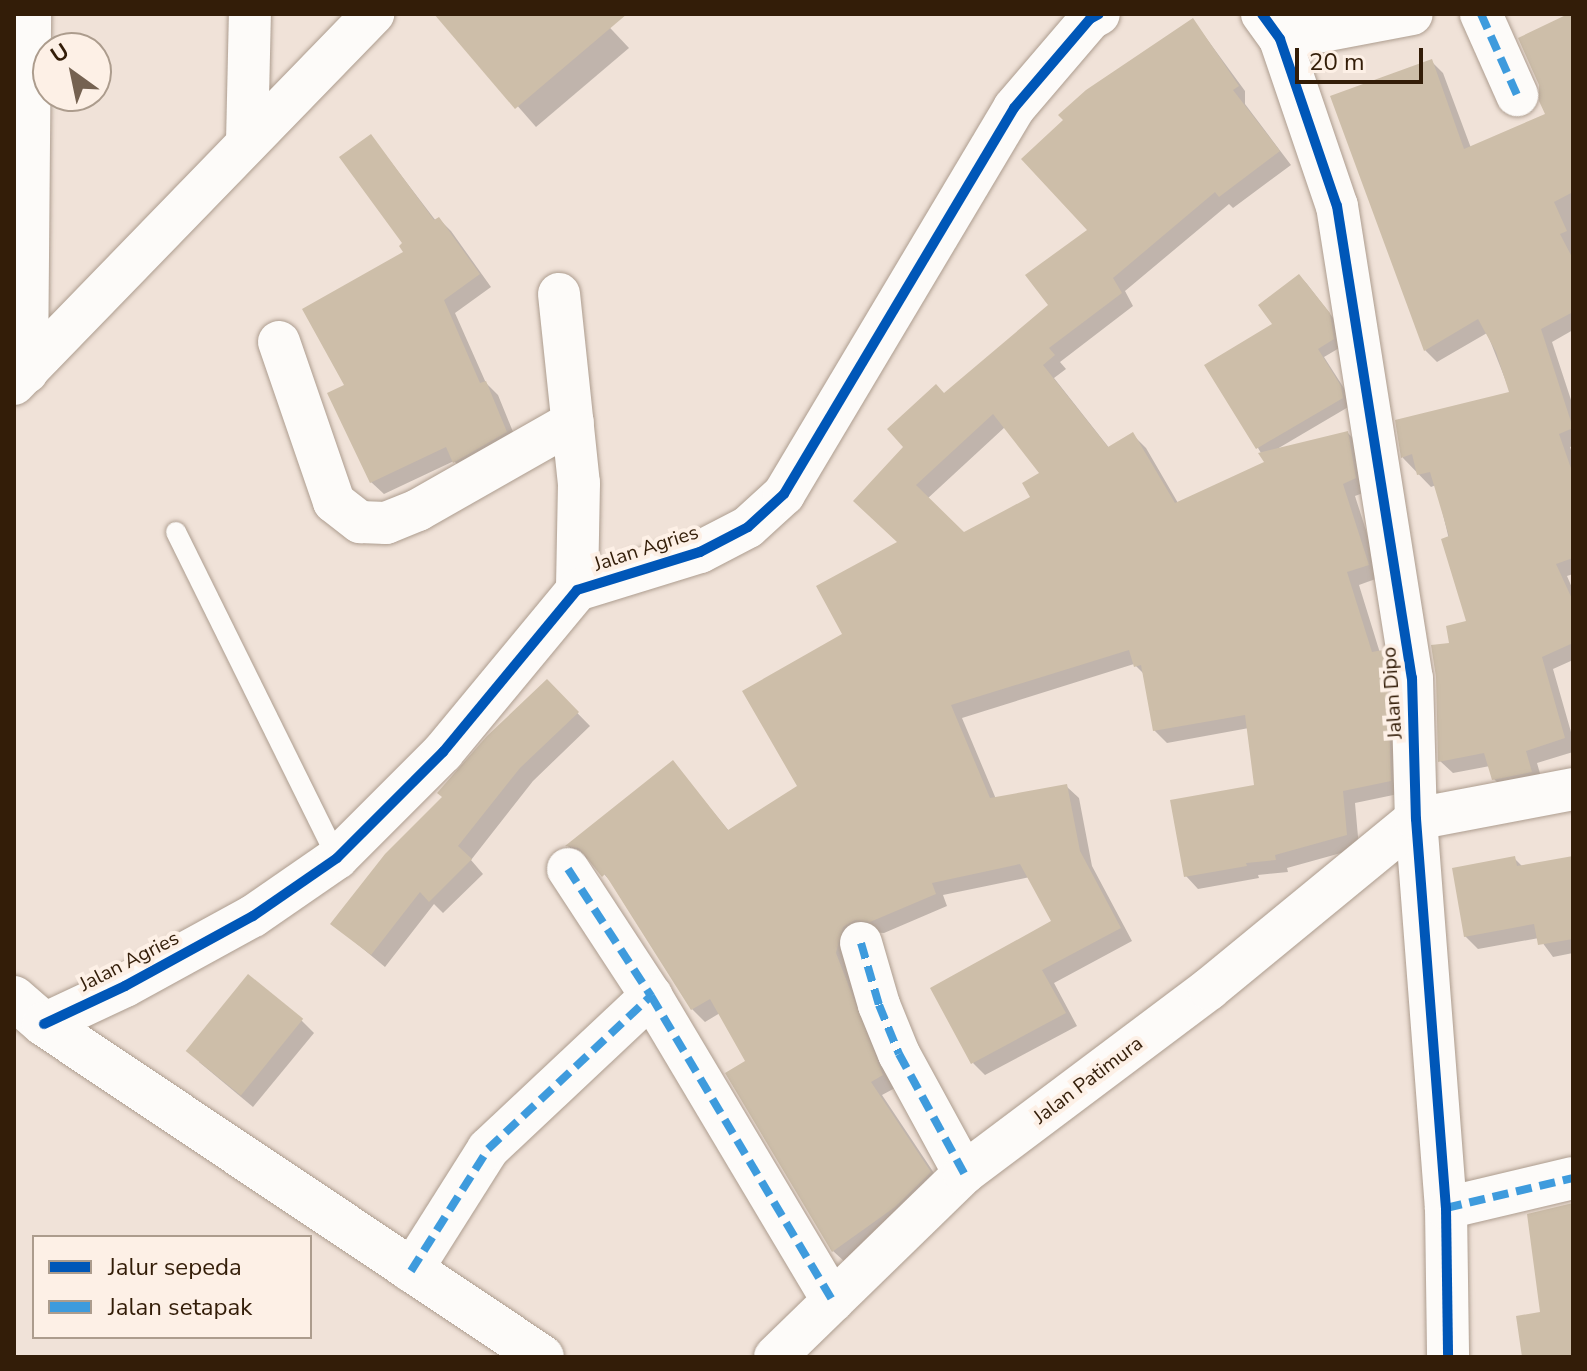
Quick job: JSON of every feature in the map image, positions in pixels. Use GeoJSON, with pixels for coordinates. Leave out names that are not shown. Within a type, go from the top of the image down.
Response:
{"type":"FeatureCollection","features":[{"type":"Feature","properties":{"kind":"street"},"geometry":{"type":"LineString","coordinates":[[20,378],[30,14]]}},
{"type":"Feature","properties":{"kind":"street"},"geometry":{"type":"LineString","coordinates":[[247,142],[250,14]]}},
{"type":"Feature","properties":{"kind":"street"},"geometry":{"type":"LineString","coordinates":[[20,378],[373,14]]}},
{"type":"Feature","properties":{"kind":"street","name":"Jalan Agries"},"geometry":{"type":"LineString","coordinates":[[29,1011],[125,986],[253,916],[337,858],[443,752],[577,590],[700,552],[748,527],[784,494],[1014,108],[1090,19],[1099,14]]}},
{"type":"Feature","properties":{"kind":"street"},"geometry":{"type":"LineString","coordinates":[[1271,27],[1412,14]]}},
{"type":"Feature","properties":{"kind":"street"},"geometry":{"type":"LineString","coordinates":[[1481,14],[1517,95]]}},
{"type":"Feature","properties":{"kind":"street","name":"Jalan Dipo"},"geometry":{"type":"LineString","coordinates":[[1271,27],[1337,206],[1412,678],[1416,819],[1446,1208],[1448,1357]]}},
{"type":"Feature","properties":{"kind":"street"},"geometry":{"type":"LineString","coordinates":[[559,294],[579,483],[577,590]]}},
{"type":"Feature","properties":{"kind":"street"},"geometry":{"type":"LineString","coordinates":[[279,342],[334,502],[360,522],[386,523],[418,510],[573,422]]}},
{"type":"Feature","properties":{"kind":"street"},"geometry":{"type":"LineString","coordinates":[[1416,819],[1573,789]]}},
{"type":"Feature","properties":{"kind":"street","name":"Jalan Patimura"},"geometry":{"type":"LineString","coordinates":[[775,1357],[964,1173],[1209,989],[1416,819]]}},
{"type":"Feature","properties":{"kind":"street"},"geometry":{"type":"LineString","coordinates":[[568,869],[651,996],[833,1301]]}},
{"type":"Feature","properties":{"kind":"street"},"geometry":{"type":"LineString","coordinates":[[861,943],[879,1005],[899,1054],[964,1173]]}},
{"type":"Feature","properties":{"kind":"street"},"geometry":{"type":"LineString","coordinates":[[411,1271],[488,1149],[651,996]]}},
{"type":"Feature","properties":{"kind":"street"},"geometry":{"type":"LineString","coordinates":[[29,1011],[542,1357]]}},
{"type":"Feature","properties":{"kind":"street"},"geometry":{"type":"LineString","coordinates":[[1446,1208],[1573,1178]]}},
{"type":"Feature","properties":{"kind":"lane"},"geometry":{"type":"LineString","coordinates":[[176,532],[337,858]]}},
{"type":"Feature","properties":{"kind":"building"},"geometry":{"type":"Polygon","coordinates":[[[434,14],[627,14],[515,109],[434,14]]]}},
{"type":"Feature","properties":{"kind":"building"},"geometry":{"type":"Polygon","coordinates":[[[1573,14],[1573,192],[1554,202],[1567,231],[1560,234],[1573,259],[1573,312],[1541,329],[1573,428],[1559,434],[1573,474],[1573,558],[1556,564],[1573,601],[1573,643],[1542,657],[1565,738],[1526,751],[1532,772],[1492,780],[1484,753],[1438,762],[1436,677],[1431,645],[1449,643],[1446,626],[1466,621],[1441,539],[1449,536],[1430,472],[1417,475],[1412,454],[1401,458],[1395,420],[1509,392],[1496,352],[1478,319],[1424,351],[1330,96],[1432,59],[1464,149],[1545,114],[1539,101],[1539,85],[1518,38],[1573,14]]]}},
{"type":"Feature","properties":{"kind":"building"},"geometry":{"type":"Polygon","coordinates":[[[1193,18],[1239,86],[1233,90],[1280,151],[1219,197],[1215,192],[1113,278],[1122,293],[1049,348],[1055,355],[1043,365],[1108,447],[1133,432],[1175,503],[1264,462],[1258,453],[1348,431],[1356,478],[1343,484],[1369,565],[1347,572],[1372,652],[1383,650],[1388,680],[1391,781],[1343,791],[1347,835],[1275,855],[1276,860],[1246,863],[1247,866],[1184,877],[1170,800],[1254,785],[1245,715],[1153,731],[1141,665],[1134,667],[1129,650],[951,705],[990,798],[1067,784],[1080,851],[1121,928],[1042,970],[1066,1013],[971,1064],[930,988],[1051,921],[1020,864],[932,883],[936,894],[870,922],[855,920],[843,927],[836,953],[883,1075],[871,1082],[931,1172],[895,1207],[832,1252],[725,1073],[745,1061],[710,999],[691,1010],[605,874],[602,877],[579,848],[565,846],[673,760],[728,830],[797,786],[742,691],[842,634],[816,586],[897,542],[853,501],[903,447],[887,429],[936,384],[944,393],[1048,305],[1025,275],[1087,230],[1021,159],[1063,120],[1058,115],[1086,90],[1193,18]],[[993,414],[916,485],[964,532],[1030,497],[1022,483],[1039,473],[993,414]]]}},
{"type":"Feature","properties":{"kind":"building"},"geometry":{"type":"Polygon","coordinates":[[[371,134],[434,220],[439,217],[480,274],[444,300],[480,383],[486,381],[507,432],[453,463],[446,447],[370,483],[327,393],[344,385],[302,309],[403,252],[399,246],[402,243],[339,157],[371,134]]]}},
{"type":"Feature","properties":{"kind":"building"},"geometry":{"type":"Polygon","coordinates":[[[1299,274],[1330,313],[1334,339],[1318,349],[1341,386],[1343,398],[1256,449],[1204,365],[1272,324],[1258,305],[1299,274]]]}},
{"type":"Feature","properties":{"kind":"building"},"geometry":{"type":"Polygon","coordinates":[[[547,679],[579,712],[520,768],[458,846],[472,859],[429,902],[420,892],[371,955],[330,924],[385,854],[442,797],[437,793],[487,736],[547,679]]]}},
{"type":"Feature","properties":{"kind":"building"},"geometry":{"type":"Polygon","coordinates":[[[1515,856],[1517,866],[1573,856],[1573,939],[1538,945],[1534,924],[1464,937],[1452,868],[1515,856]]]}},
{"type":"Feature","properties":{"kind":"building"},"geometry":{"type":"Polygon","coordinates":[[[248,974],[303,1019],[241,1096],[186,1051],[248,974]]]}},
{"type":"Feature","properties":{"kind":"building"},"geometry":{"type":"Polygon","coordinates":[[[1573,1203],[1573,1357],[1522,1357],[1516,1316],[1540,1312],[1527,1214],[1573,1203]]]}},
{"type":"Feature","properties":{"kind":"marked path"},"geometry":{"type":"LineString","coordinates":[[1481,14],[1517,95]]}},
{"type":"Feature","properties":{"kind":"marked path"},"geometry":{"type":"LineString","coordinates":[[568,869],[651,996],[833,1301]]}},
{"type":"Feature","properties":{"kind":"marked path"},"geometry":{"type":"LineString","coordinates":[[861,943],[879,1005],[899,1054],[964,1173]]}},
{"type":"Feature","properties":{"kind":"marked path"},"geometry":{"type":"LineString","coordinates":[[411,1271],[488,1149],[651,996]]}},
{"type":"Feature","properties":{"kind":"marked path"},"geometry":{"type":"LineString","coordinates":[[1446,1208],[1573,1178]]}},
{"type":"Feature","properties":{"kind":"cycle path"},"geometry":{"type":"LineString","coordinates":[[44,1024],[125,986],[253,916],[337,858],[443,752],[577,590],[700,552],[748,527],[784,494],[1014,108],[1090,19],[1099,14]]}},
{"type":"Feature","properties":{"kind":"cycle path"},"geometry":{"type":"LineString","coordinates":[[1262,14],[1280,39],[1337,206],[1412,678],[1416,819],[1446,1208],[1448,1357]]}}]}
